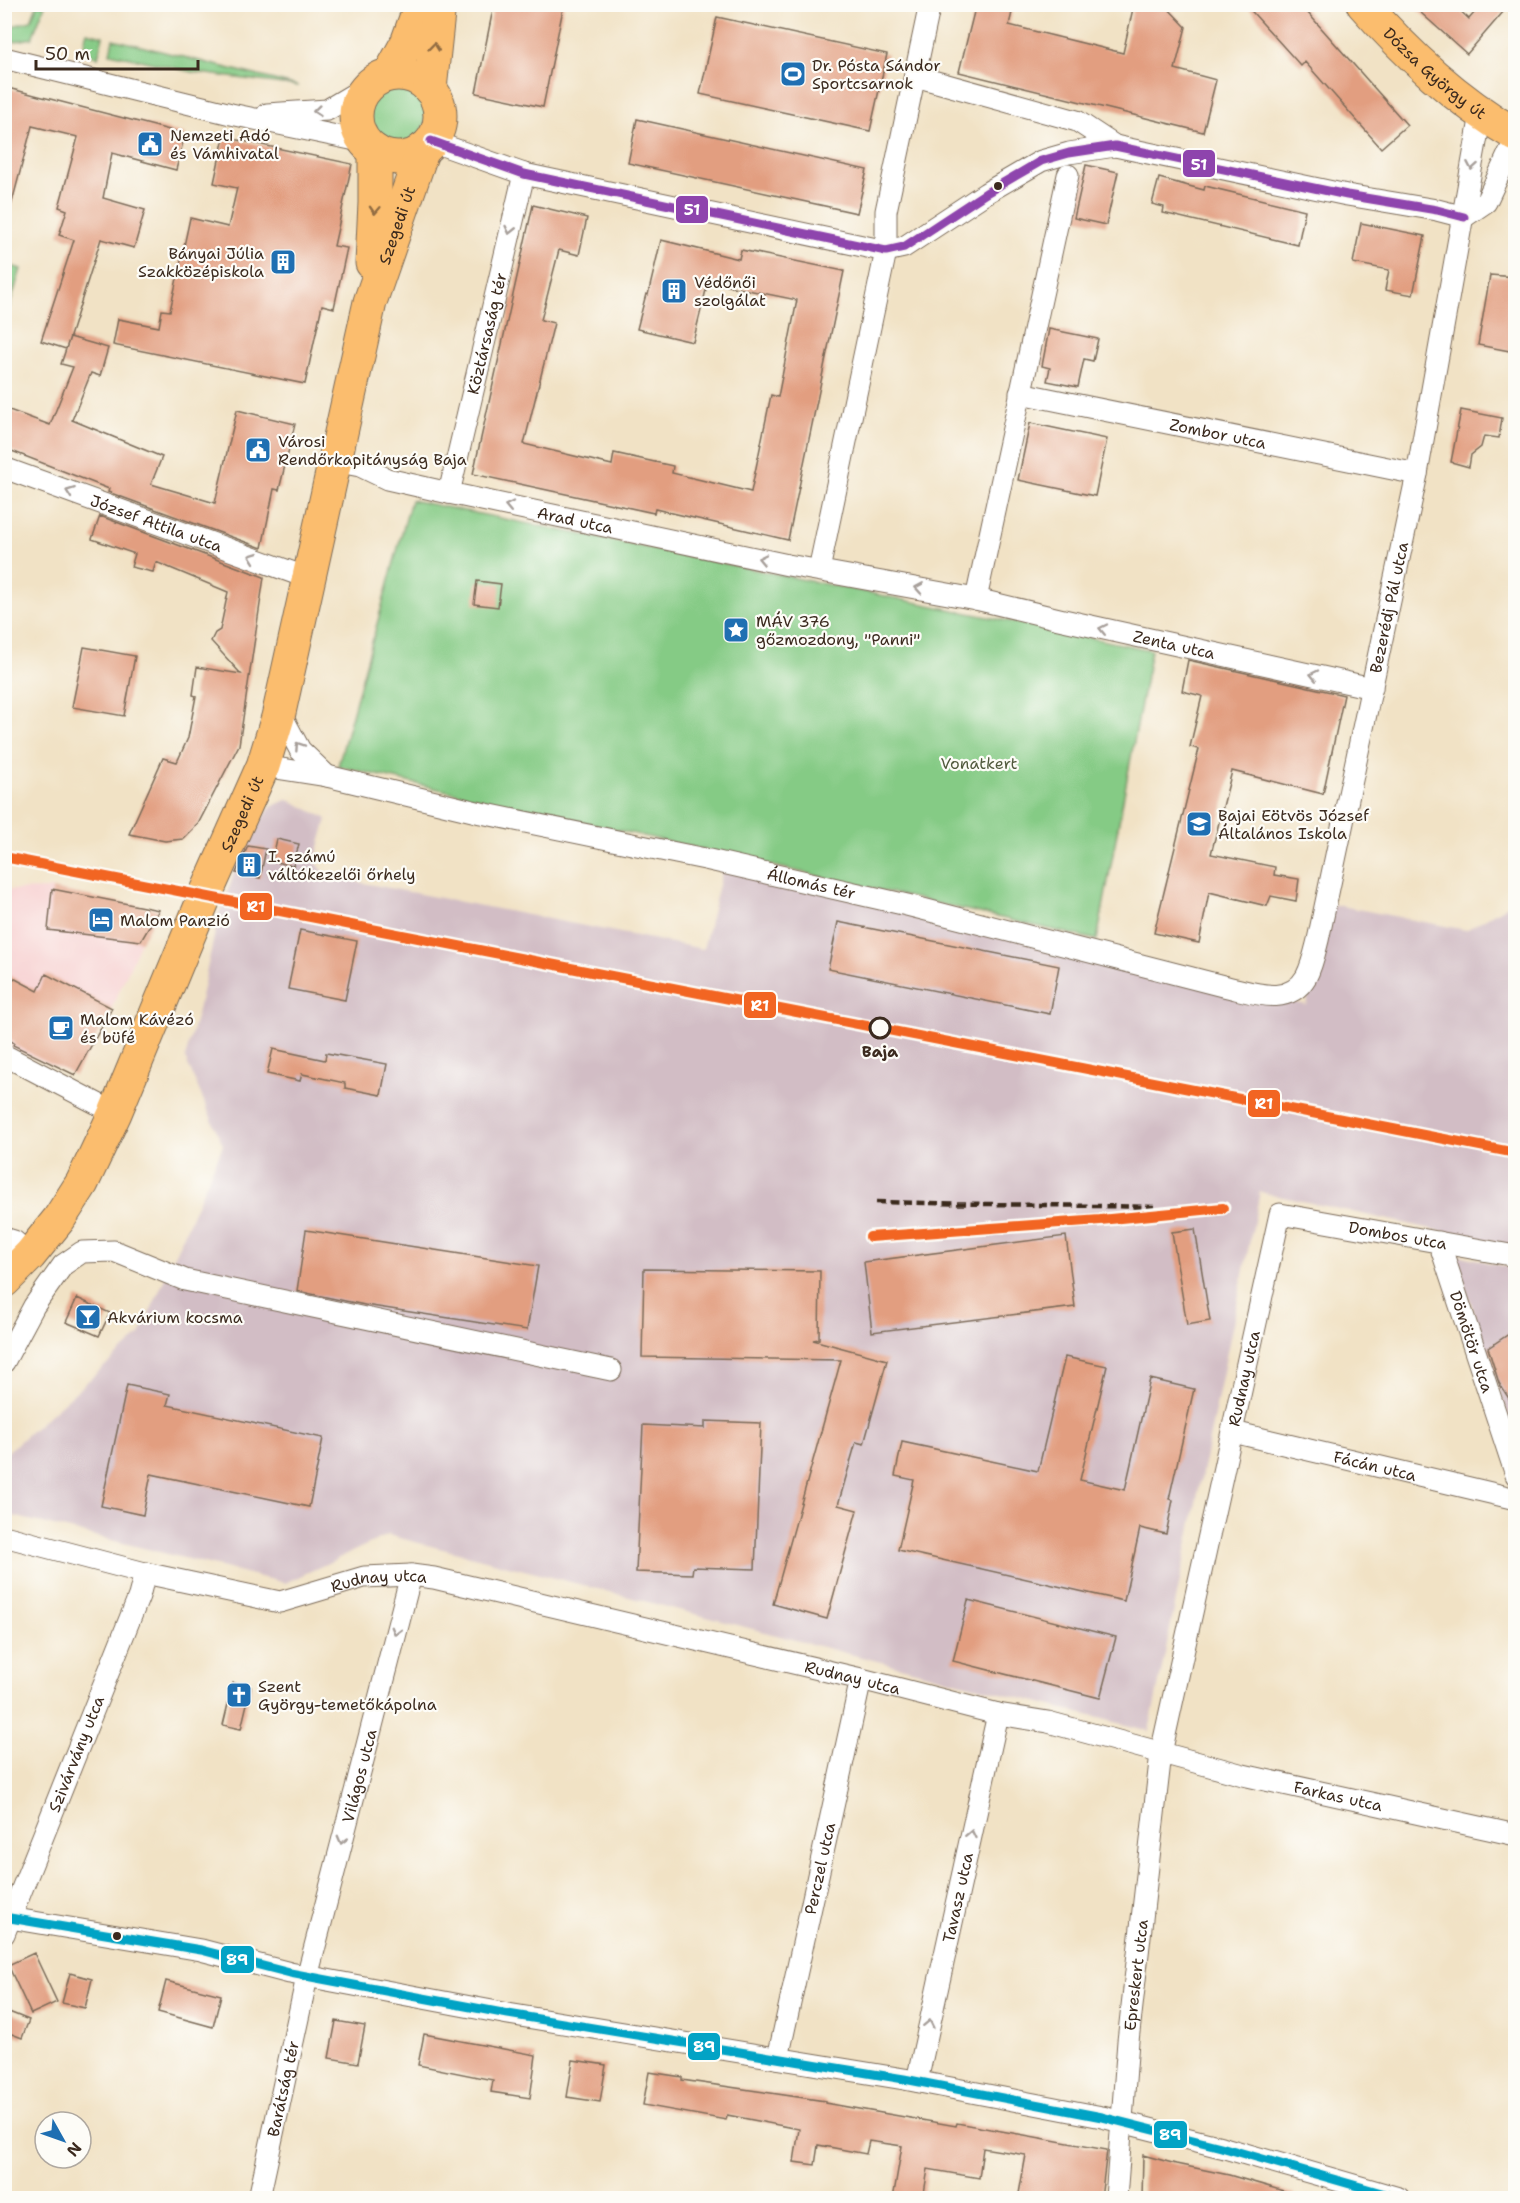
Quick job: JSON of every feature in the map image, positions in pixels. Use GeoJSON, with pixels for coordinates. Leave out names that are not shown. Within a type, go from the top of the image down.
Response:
{"type":"FeatureCollection","features":[{"type":"Feature","properties":{"kind":"main road"},"geometry":{"type":"LineString","coordinates":[[380,79],[407,75],[420,80],[430,89],[437,101],[440,115],[437,129],[427,145],[405,157],[391,157],[370,147],[356,122],[356,108],[360,96],[380,79],[407,43],[421,4]]}},
{"type":"Feature","properties":{"kind":"main road"},"geometry":{"type":"LineString","coordinates":[[430,89],[439,4]]}},
{"type":"Feature","properties":{"kind":"main road","name":"Dózsa György út"},"geometry":{"type":"LineString","coordinates":[[1363,4],[1388,33],[1451,92],[1515,136]]}},
{"type":"Feature","properties":{"kind":"main road","name":"Szegedi út"},"geometry":{"type":"LineString","coordinates":[[4,1281],[17,1247],[59,1219],[82,1183],[115,1113],[262,766],[279,711],[370,302],[427,145]]}},
{"type":"Feature","properties":{"kind":"main road","name":"Szegedi út"},"geometry":{"type":"LineString","coordinates":[[370,147],[375,203],[370,302]]}},
{"type":"Feature","properties":{"kind":"street"},"geometry":{"type":"LineString","coordinates":[[819,570],[886,251],[886,211],[930,4]]}},
{"type":"Feature","properties":{"kind":"street"},"geometry":{"type":"LineString","coordinates":[[4,58],[370,147]]}},
{"type":"Feature","properties":{"kind":"street"},"geometry":{"type":"LineString","coordinates":[[915,76],[1077,121],[1115,146]]}},
{"type":"Feature","properties":{"kind":"street"},"geometry":{"type":"LineString","coordinates":[[231,114],[285,114],[327,110],[380,79]]}},
{"type":"Feature","properties":{"kind":"street","name":"Bezerédj Pál utca"},"geometry":{"type":"LineString","coordinates":[[1293,992],[1306,977],[1318,940],[1372,688],[1417,474],[1481,114]]}},
{"type":"Feature","properties":{"kind":"street"},"geometry":{"type":"LineString","coordinates":[[1486,202],[1515,136]]}},
{"type":"Feature","properties":{"kind":"street"},"geometry":{"type":"LineString","coordinates":[[427,145],[524,174],[886,251],[904,247],[986,193],[1041,161],[1069,153],[1115,146],[1464,217],[1515,178]]}},
{"type":"Feature","properties":{"kind":"street","name":"Köztársaság tér"},"geometry":{"type":"LineString","coordinates":[[449,493],[524,174]]}},
{"type":"Feature","properties":{"kind":"street"},"geometry":{"type":"LineString","coordinates":[[976,599],[1068,175]]}},
{"type":"Feature","properties":{"kind":"street","name":"Zombor utca"},"geometry":{"type":"LineString","coordinates":[[1020,393],[1417,474]]}},
{"type":"Feature","properties":{"kind":"street","name":"Arad utca"},"geometry":{"type":"LineString","coordinates":[[334,460],[360,466],[387,479],[449,493],[819,570],[976,599]]}},
{"type":"Feature","properties":{"kind":"street","name":"József Attila utca"},"geometry":{"type":"LineString","coordinates":[[4,468],[308,578]]}},
{"type":"Feature","properties":{"kind":"street","name":"Zenta utca"},"geometry":{"type":"LineString","coordinates":[[976,599],[1372,688]]}},
{"type":"Feature","properties":{"kind":"street"},"geometry":{"type":"LineString","coordinates":[[279,711],[300,750],[327,776]]}},
{"type":"Feature","properties":{"kind":"street","name":"Állomás tér"},"geometry":{"type":"LineString","coordinates":[[262,766],[327,776],[481,813],[705,859],[880,899],[1223,986],[1274,997],[1293,992]]}},
{"type":"Feature","properties":{"kind":"street"},"geometry":{"type":"LineString","coordinates":[[4,1055],[115,1113]]}},
{"type":"Feature","properties":{"kind":"street","name":"Dombos utca"},"geometry":{"type":"LineString","coordinates":[[1280,1214],[1515,1256]]}},
{"type":"Feature","properties":{"kind":"street","name":"Rudnay utca"},"geometry":{"type":"LineString","coordinates":[[4,1536],[144,1573],[280,1602],[364,1577],[411,1575],[434,1578],[861,1679],[998,1714],[1048,1722],[1161,1753],[1280,1214]]}},
{"type":"Feature","properties":{"kind":"street","name":"Dömötör utca"},"geometry":{"type":"LineString","coordinates":[[1439,1242],[1515,1475]]}},
{"type":"Feature","properties":{"kind":"street"},"geometry":{"type":"LineString","coordinates":[[4,1362],[34,1306],[63,1265],[82,1252],[114,1251],[184,1280],[611,1370]]}},
{"type":"Feature","properties":{"kind":"street","name":"Fácán utca"},"geometry":{"type":"LineString","coordinates":[[1233,1432],[1515,1499]]}},
{"type":"Feature","properties":{"kind":"street","name":"Szivárvány utca"},"geometry":{"type":"LineString","coordinates":[[7,1923],[139,1596],[144,1573]]}},
{"type":"Feature","properties":{"kind":"street","name":"Világos utca"},"geometry":{"type":"LineString","coordinates":[[307,1977],[411,1575]]}},
{"type":"Feature","properties":{"kind":"street","name":"Perczel utca"},"geometry":{"type":"LineString","coordinates":[[778,2058],[861,1679]]}},
{"type":"Feature","properties":{"kind":"street","name":"Tavasz utca"},"geometry":{"type":"LineString","coordinates":[[917,2081],[998,1714]]}},
{"type":"Feature","properties":{"kind":"street","name":"Farkas utca"},"geometry":{"type":"LineString","coordinates":[[1161,1753],[1243,1774],[1515,1835]]}},
{"type":"Feature","properties":{"kind":"street","name":"Epreskert utca"},"geometry":{"type":"LineString","coordinates":[[1116,2199],[1128,2041],[1161,1753]]}},
{"type":"Feature","properties":{"kind":"street"},"geometry":{"type":"LineString","coordinates":[[7,1923],[201,1950],[307,1977],[508,2014],[917,2081],[1123,2122],[1221,2147],[1398,2199]]}},
{"type":"Feature","properties":{"kind":"street","name":"Barátság tér"},"geometry":{"type":"LineString","coordinates":[[259,2199],[307,1977]]}},
{"type":"Feature","properties":{"kind":"shaded area"},"geometry":{"type":"Polygon","coordinates":[[[288,799],[327,819],[315,861],[327,876],[703,949],[723,869],[1306,1005],[1331,904],[1466,930],[1515,901],[1515,1247],[1260,1192],[1149,1731],[388,1535],[285,1583],[5,1514],[4,1455],[140,1335],[223,1145],[185,1058],[219,914],[232,880],[239,848],[271,807],[288,799]]]}},
{"type":"Feature","properties":{"kind":"shaded area"},"geometry":{"type":"Polygon","coordinates":[[[52,889],[159,910],[141,941],[112,1008],[75,1075],[12,1048],[5,1036],[4,890],[52,889]]]}},
{"type":"Feature","properties":{"kind":"shaded area"},"geometry":{"type":"Polygon","coordinates":[[[1455,1254],[1515,1269],[1515,1438],[1455,1254]]]}},
{"type":"Feature","properties":{"kind":"green space"},"geometry":{"type":"Polygon","coordinates":[[[37,5],[45,5],[32,38],[5,43],[5,28],[31,21],[37,5]]]}},
{"type":"Feature","properties":{"kind":"green space"},"geometry":{"type":"Polygon","coordinates":[[[87,32],[103,36],[98,57],[87,54],[84,43],[87,32]]]}},
{"type":"Feature","properties":{"kind":"green space"},"geometry":{"type":"Polygon","coordinates":[[[113,39],[298,86],[192,72],[110,53],[113,39]]]}},
{"type":"Feature","properties":{"kind":"green space"},"geometry":{"type":"Polygon","coordinates":[[[397,86],[413,91],[421,99],[426,115],[421,131],[413,139],[397,144],[381,139],[373,131],[368,115],[373,99],[381,91],[397,86]]]}},
{"type":"Feature","properties":{"kind":"green space"},"geometry":{"type":"Polygon","coordinates":[[[4,264],[21,269],[5,321],[4,264]]]}},
{"type":"Feature","properties":{"kind":"green space","name":"Vonatkert"},"geometry":{"type":"Polygon","coordinates":[[[411,500],[1151,650],[1097,940],[338,766],[411,500]]]}},
{"type":"Feature","properties":{"kind":"building"},"geometry":{"type":"Polygon","coordinates":[[[494,4],[564,4],[543,107],[476,93],[494,4]]]}},
{"type":"Feature","properties":{"kind":"building"},"geometry":{"type":"Polygon","coordinates":[[[976,4],[1014,4],[1009,25],[1123,53],[1134,4],[1164,4],[1186,27],[1175,69],[1216,80],[1203,132],[959,72],[976,4]]]}},
{"type":"Feature","properties":{"kind":"building"},"geometry":{"type":"Polygon","coordinates":[[[1245,4],[1300,4],[1407,125],[1381,148],[1305,62],[1301,66],[1245,4]]]}},
{"type":"Feature","properties":{"kind":"building"},"geometry":{"type":"Polygon","coordinates":[[[1411,4],[1453,4],[1469,19],[1482,4],[1510,4],[1467,54],[1411,4]]]}},
{"type":"Feature","properties":{"kind":"building","name":"Dr. Pósta Sándor Sportcsarnok"},"geometry":{"type":"Polygon","coordinates":[[[717,17],[887,54],[870,131],[700,94],[717,17]]]}},
{"type":"Feature","properties":{"kind":"building"},"geometry":{"type":"Polygon","coordinates":[[[4,87],[185,134],[176,170],[112,153],[103,198],[145,210],[134,248],[101,239],[66,349],[41,341],[74,240],[59,235],[67,210],[59,207],[78,137],[32,126],[10,210],[4,209],[4,87]]]}},
{"type":"Feature","properties":{"kind":"building"},"geometry":{"type":"Polygon","coordinates":[[[637,119],[867,170],[857,213],[628,163],[637,119]]]}},
{"type":"Feature","properties":{"kind":"building","name":"Bányai Júlia Szakközépiskola"},"geometry":{"type":"Polygon","coordinates":[[[224,137],[352,164],[334,246],[347,248],[334,308],[322,305],[305,384],[113,345],[118,319],[159,327],[162,310],[170,311],[190,218],[228,227],[237,188],[214,183],[224,137]]]}},
{"type":"Feature","properties":{"kind":"building"},"geometry":{"type":"Polygon","coordinates":[[[1086,165],[1118,172],[1106,225],[1074,218],[1086,165]]]}},
{"type":"Feature","properties":{"kind":"building"},"geometry":{"type":"Polygon","coordinates":[[[1159,178],[1204,190],[1205,186],[1305,210],[1298,245],[1163,213],[1164,207],[1152,204],[1159,178]]]}},
{"type":"Feature","properties":{"kind":"building"},"geometry":{"type":"Polygon","coordinates":[[[533,205],[587,218],[579,255],[559,250],[541,320],[554,323],[524,444],[612,465],[614,453],[673,466],[672,473],[751,492],[771,395],[778,397],[797,300],[708,282],[693,342],[637,329],[661,240],[739,259],[741,250],[844,271],[788,540],[655,509],[654,513],[473,474],[533,205]]]}},
{"type":"Feature","properties":{"kind":"building"},"geometry":{"type":"Polygon","coordinates":[[[1361,223],[1425,236],[1413,295],[1385,290],[1389,270],[1353,263],[1361,223]]]}},
{"type":"Feature","properties":{"kind":"building"},"geometry":{"type":"Polygon","coordinates":[[[1490,275],[1515,277],[1515,352],[1478,345],[1490,275]]]}},
{"type":"Feature","properties":{"kind":"building"},"geometry":{"type":"Polygon","coordinates":[[[1049,329],[1098,339],[1093,361],[1084,359],[1078,387],[1047,381],[1050,368],[1042,366],[1049,329]]]}},
{"type":"Feature","properties":{"kind":"building"},"geometry":{"type":"Polygon","coordinates":[[[70,337],[108,348],[100,376],[91,373],[72,420],[162,457],[151,484],[215,503],[237,410],[295,424],[279,490],[274,489],[262,548],[108,492],[109,489],[4,448],[4,408],[50,425],[73,367],[61,364],[70,337]]]}},
{"type":"Feature","properties":{"kind":"building"},"geometry":{"type":"Polygon","coordinates":[[[1461,410],[1502,418],[1499,438],[1484,436],[1481,447],[1471,455],[1469,467],[1451,462],[1461,410]]]}},
{"type":"Feature","properties":{"kind":"building"},"geometry":{"type":"Polygon","coordinates":[[[1030,423],[1107,439],[1095,496],[1018,480],[1030,423]]]}},
{"type":"Feature","properties":{"kind":"building"},"geometry":{"type":"Polygon","coordinates":[[[100,516],[264,577],[239,745],[198,824],[183,839],[165,841],[129,834],[163,758],[177,762],[188,738],[196,696],[193,695],[197,667],[241,674],[211,641],[215,633],[220,630],[228,592],[156,562],[153,572],[131,567],[135,554],[92,539],[100,516]]]}},
{"type":"Feature","properties":{"kind":"building"},"geometry":{"type":"Polygon","coordinates":[[[477,581],[501,584],[498,607],[474,604],[477,581]]]}},
{"type":"Feature","properties":{"kind":"building"},"geometry":{"type":"Polygon","coordinates":[[[84,647],[135,656],[124,716],[72,707],[84,647]]]}},
{"type":"Feature","properties":{"kind":"building","name":"Bajai Eötvös József Általános Iskola"},"geometry":{"type":"Polygon","coordinates":[[[1188,660],[1344,695],[1323,794],[1232,771],[1211,854],[1275,867],[1274,875],[1299,879],[1296,901],[1271,896],[1267,906],[1209,892],[1199,943],[1154,933],[1199,749],[1190,747],[1202,696],[1182,691],[1188,660]]]}},
{"type":"Feature","properties":{"kind":"building"},"geometry":{"type":"Polygon","coordinates":[[[277,839],[299,844],[293,866],[272,861],[277,839]]]}},
{"type":"Feature","properties":{"kind":"building","name":"I. számú váltókezelői őrhely"},"geometry":{"type":"Polygon","coordinates":[[[248,846],[266,849],[260,878],[236,873],[248,846]]]}},
{"type":"Feature","properties":{"kind":"building","name":"Malom Panzió"},"geometry":{"type":"Polygon","coordinates":[[[52,889],[159,910],[141,941],[48,930],[52,889]]]}},
{"type":"Feature","properties":{"kind":"building"},"geometry":{"type":"Polygon","coordinates":[[[838,922],[1059,966],[1050,1014],[828,969],[838,922]]]}},
{"type":"Feature","properties":{"kind":"building"},"geometry":{"type":"Polygon","coordinates":[[[300,930],[357,941],[345,1000],[288,989],[300,930]]]}},
{"type":"Feature","properties":{"kind":"building","name":"Malom Kávézó és büfé"},"geometry":{"type":"Polygon","coordinates":[[[4,973],[38,991],[46,974],[112,1008],[75,1075],[13,1045],[14,1043],[4,1036],[4,973]]]}},
{"type":"Feature","properties":{"kind":"building"},"geometry":{"type":"Polygon","coordinates":[[[273,1049],[325,1060],[326,1053],[387,1064],[381,1095],[345,1088],[345,1083],[302,1074],[300,1081],[267,1074],[273,1049]]]}},
{"type":"Feature","properties":{"kind":"building"},"geometry":{"type":"Polygon","coordinates":[[[1195,1229],[1210,1321],[1187,1325],[1172,1232],[1195,1229]]]}},
{"type":"Feature","properties":{"kind":"building"},"geometry":{"type":"Polygon","coordinates":[[[306,1230],[538,1266],[527,1330],[365,1305],[297,1291],[306,1230]]]}},
{"type":"Feature","properties":{"kind":"building"},"geometry":{"type":"Polygon","coordinates":[[[1066,1236],[1075,1307],[872,1332],[864,1262],[1066,1236]]]}},
{"type":"Feature","properties":{"kind":"building"},"geometry":{"type":"Polygon","coordinates":[[[644,1269],[820,1271],[819,1339],[813,1340],[887,1360],[864,1444],[856,1442],[838,1505],[857,1510],[827,1619],[773,1604],[841,1360],[642,1357],[644,1269]]]}},
{"type":"Feature","properties":{"kind":"building","name":"Akvárium kocsma"},"geometry":{"type":"Polygon","coordinates":[[[77,1298],[110,1313],[99,1336],[66,1322],[77,1298]]]}},
{"type":"Feature","properties":{"kind":"building"},"geometry":{"type":"Polygon","coordinates":[[[1515,1330],[1515,1408],[1499,1383],[1488,1348],[1515,1330]]]}},
{"type":"Feature","properties":{"kind":"building"},"geometry":{"type":"Polygon","coordinates":[[[1065,1357],[1107,1366],[1080,1480],[1125,1490],[1150,1379],[1194,1389],[1169,1499],[1173,1500],[1166,1534],[1140,1528],[1124,1601],[898,1550],[914,1480],[895,1476],[902,1442],[1038,1471],[1065,1357]]]}},
{"type":"Feature","properties":{"kind":"building"},"geometry":{"type":"Polygon","coordinates":[[[127,1385],[170,1394],[167,1405],[323,1438],[309,1507],[151,1474],[143,1515],[101,1506],[127,1385]]]}},
{"type":"Feature","properties":{"kind":"building"},"geometry":{"type":"Polygon","coordinates":[[[705,1421],[761,1423],[755,1569],[693,1567],[692,1574],[636,1572],[643,1425],[705,1428],[705,1421]]]}},
{"type":"Feature","properties":{"kind":"building"},"geometry":{"type":"Polygon","coordinates":[[[968,1600],[1116,1637],[1100,1698],[953,1661],[968,1600]]]}},
{"type":"Feature","properties":{"kind":"building","name":"Szent György-temetőkápolna"},"geometry":{"type":"Polygon","coordinates":[[[233,1683],[251,1687],[241,1729],[223,1725],[233,1683]]]}},
{"type":"Feature","properties":{"kind":"building"},"geometry":{"type":"Polygon","coordinates":[[[34,1953],[57,2002],[31,2014],[8,1965],[34,1953]]]}},
{"type":"Feature","properties":{"kind":"building"},"geometry":{"type":"Polygon","coordinates":[[[70,1973],[92,1979],[85,2008],[62,2003],[70,1973]]]}},
{"type":"Feature","properties":{"kind":"building"},"geometry":{"type":"Polygon","coordinates":[[[166,1981],[221,1995],[213,2027],[158,2012],[166,1981]]]}},
{"type":"Feature","properties":{"kind":"building"},"geometry":{"type":"Polygon","coordinates":[[[4,2010],[29,2020],[22,2038],[4,2031],[4,2010]]]}},
{"type":"Feature","properties":{"kind":"building"},"geometry":{"type":"Polygon","coordinates":[[[336,2021],[365,2026],[358,2063],[329,2058],[336,2021]]]}},
{"type":"Feature","properties":{"kind":"building"},"geometry":{"type":"Polygon","coordinates":[[[424,2034],[536,2055],[530,2098],[491,2092],[493,2080],[418,2065],[424,2034]]]}},
{"type":"Feature","properties":{"kind":"building"},"geometry":{"type":"Polygon","coordinates":[[[573,2060],[606,2065],[600,2102],[567,2097],[573,2060]]]}},
{"type":"Feature","properties":{"kind":"building"},"geometry":{"type":"Polygon","coordinates":[[[649,2072],[682,2077],[682,2080],[825,2101],[825,2103],[956,2126],[957,2123],[1107,2150],[1101,2199],[1018,2199],[1026,2155],[983,2148],[979,2178],[928,2169],[923,2199],[893,2199],[902,2146],[869,2141],[866,2154],[818,2145],[815,2165],[794,2162],[799,2129],[727,2115],[726,2120],[643,2105],[649,2072]]]}},
{"type":"Feature","properties":{"kind":"building"},"geometry":{"type":"Polygon","coordinates":[[[1143,2155],[1229,2175],[1294,2194],[1294,2199],[1142,2199],[1143,2155]]]}},
{"type":"Feature","properties":{"kind":"railway"},"geometry":{"type":"LineString","coordinates":[[878,1028],[1516,1153]]}},
{"type":"Feature","properties":{"kind":"railway"},"geometry":{"type":"LineString","coordinates":[[876,1202],[1154,1207]]}},
{"type":"Feature","properties":{"kind":"railway"},"geometry":{"type":"LineString","coordinates":[[870,1237],[1100,1220],[1223,1208]]}},
{"type":"Feature","properties":{"kind":"transit line","name":"51"},"geometry":{"type":"LineString","coordinates":[[431,141],[524,174],[886,251],[904,247],[986,193],[1041,161],[1069,153],[1115,146],[1464,217]]}},
{"type":"Feature","properties":{"kind":"transit line","name":"R1"},"geometry":{"type":"LineString","coordinates":[[4,857],[1516,1153]]}},
{"type":"Feature","properties":{"kind":"transit line","name":"R1"},"geometry":{"type":"LineString","coordinates":[[870,1237],[1100,1220],[1223,1208]]}},
{"type":"Feature","properties":{"kind":"transit line","name":"89"},"geometry":{"type":"LineString","coordinates":[[4,1917],[201,1950],[290,1973],[508,2014],[904,2079],[1102,2117],[1221,2147],[1399,2198]]}},
{"type":"Feature","properties":{"kind":"place","name":"Dr. Pósta Sándor Sportcsarnok"},"geometry":{"type":"Point","coordinates":[793,74]}},
{"type":"Feature","properties":{"kind":"place","name":"Nemzeti Adó és Vámhivatal"},"geometry":{"type":"Point","coordinates":[150,144]}},
{"type":"Feature","properties":{"kind":"place","name":"Bányai Júlia Szakközépiskola"},"geometry":{"type":"Point","coordinates":[283,262]}},
{"type":"Feature","properties":{"kind":"place","name":"Védőnői szolgálat"},"geometry":{"type":"Point","coordinates":[674,291]}},
{"type":"Feature","properties":{"kind":"place","name":"Városi Rendőrkapitányság Baja"},"geometry":{"type":"Point","coordinates":[258,450]}},
{"type":"Feature","properties":{"kind":"place","name":"MÁV 376 gőzmozdony, \"Panni\""},"geometry":{"type":"Point","coordinates":[736,630]}},
{"type":"Feature","properties":{"kind":"place","name":"Bajai Eötvös József Általános Iskola"},"geometry":{"type":"Point","coordinates":[1199,824]}},
{"type":"Feature","properties":{"kind":"place","name":"I. számú váltókezelői őrhely"},"geometry":{"type":"Point","coordinates":[249,865]}},
{"type":"Feature","properties":{"kind":"place","name":"Malom Panzió"},"geometry":{"type":"Point","coordinates":[101,920]}},
{"type":"Feature","properties":{"kind":"place","name":"Malom Kávézó és büfé"},"geometry":{"type":"Point","coordinates":[61,1028]}},
{"type":"Feature","properties":{"kind":"place","name":"Baja"},"geometry":{"type":"Point","coordinates":[880,1028]}},
{"type":"Feature","properties":{"kind":"place","name":"Akvárium kocsma"},"geometry":{"type":"Point","coordinates":[88,1317]}},
{"type":"Feature","properties":{"kind":"place","name":"Szent György-temetőkápolna"},"geometry":{"type":"Point","coordinates":[239,1695]}}]}
